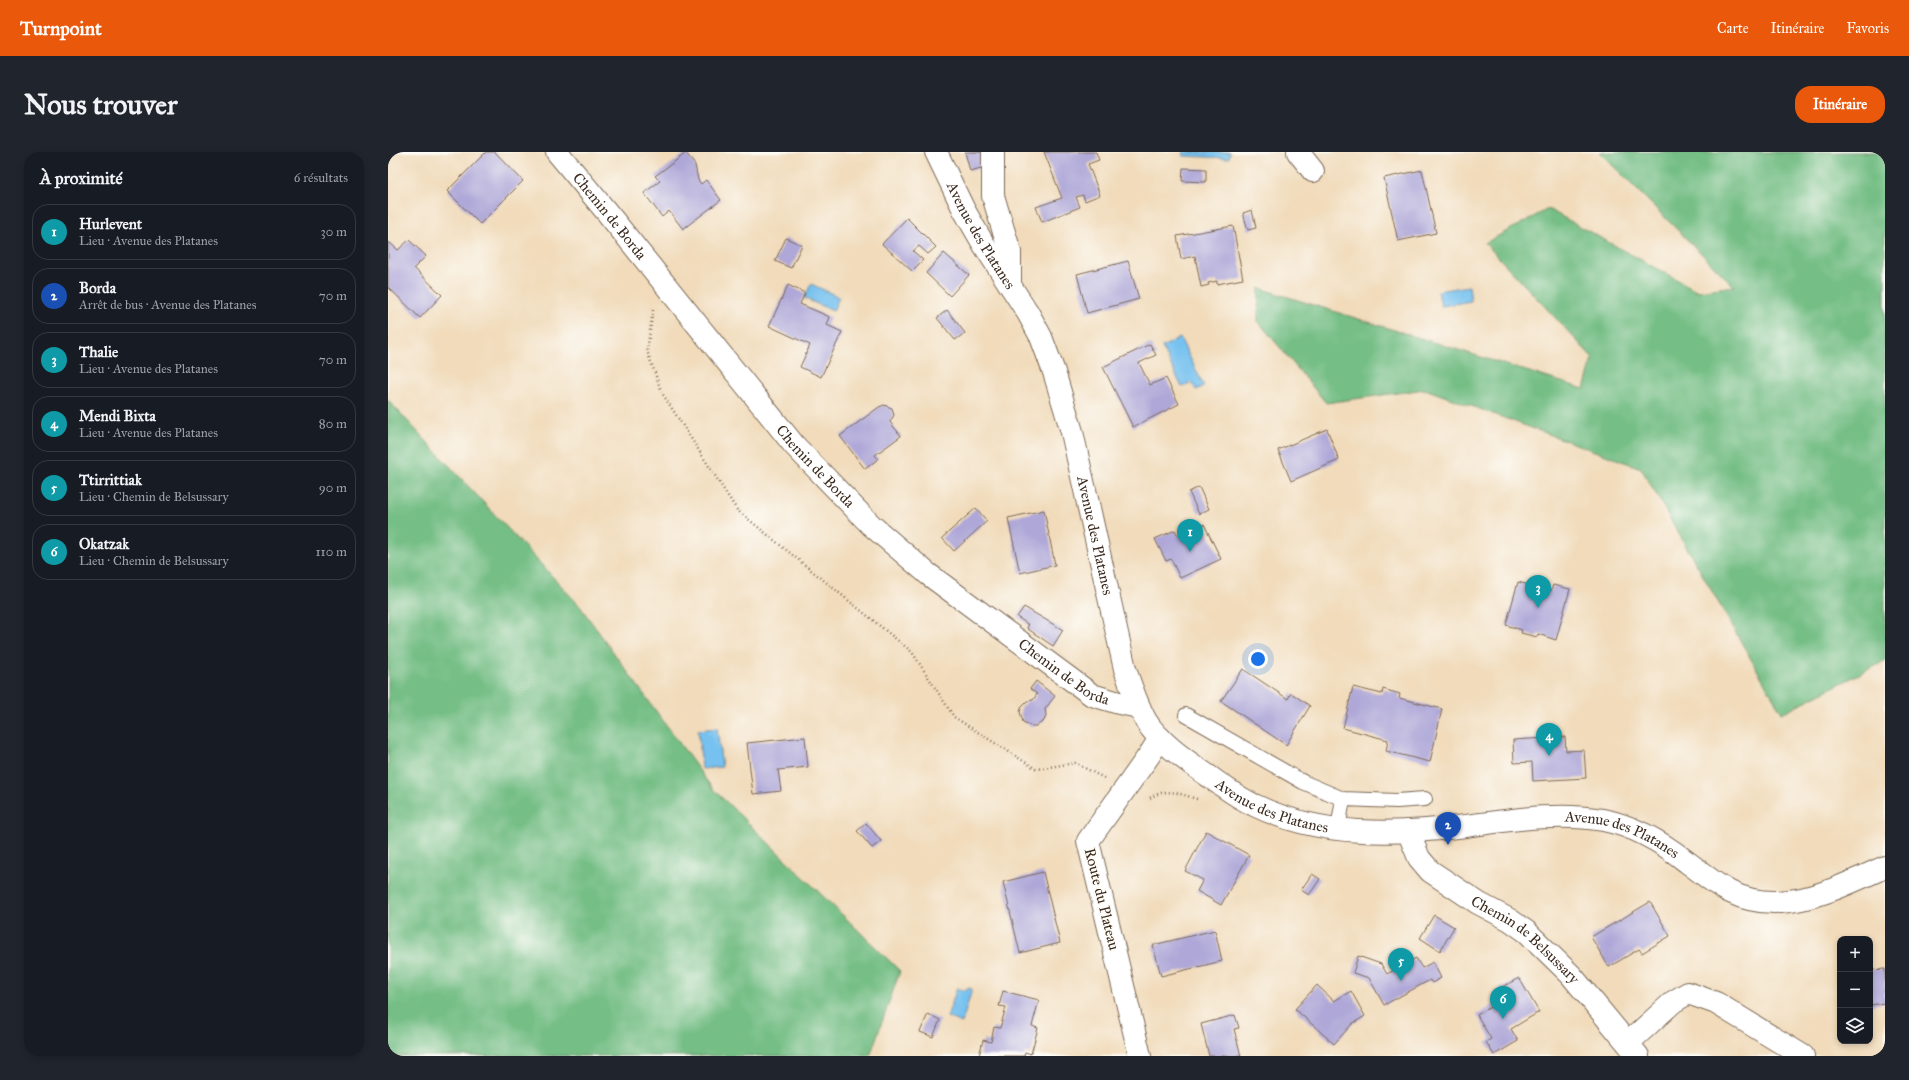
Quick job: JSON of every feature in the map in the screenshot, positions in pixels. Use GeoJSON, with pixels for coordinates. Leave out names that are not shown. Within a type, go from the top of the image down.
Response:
{"type":"FeatureCollection","features":[{"type":"Feature","properties":{"kind":"street","name":"Chemin de Borda"},"geometry":{"type":"LineString","coordinates":[[557,152],[794,445],[871,525],[928,574],[1092,695],[1119,703],[1139,706]]}},
{"type":"Feature","properties":{"kind":"street","name":"Avenue des Platanes"},"geometry":{"type":"LineString","coordinates":[[936,152],[964,210],[1041,337],[1057,380],[1072,432],[1125,669],[1139,706],[1147,723],[1160,738],[1199,770],[1255,806],[1297,821],[1338,829],[1376,832],[1408,831],[1539,818],[1576,817],[1603,820],[1623,825],[1669,848],[1712,881],[1730,892],[1751,900],[1770,903],[1799,900],[1830,891],[1885,867]]}},
{"type":"Feature","properties":{"kind":"street"},"geometry":{"type":"LineString","coordinates":[[993,152],[993,196],[1010,252],[1010,284]]}},
{"type":"Feature","properties":{"kind":"street"},"geometry":{"type":"LineString","coordinates":[[1298,152],[1313,171]]}},
{"type":"Feature","properties":{"kind":"street","name":"Route du Plateau"},"geometry":{"type":"LineString","coordinates":[[1140,1056],[1088,841],[1160,738]]}},
{"type":"Feature","properties":{"kind":"street","name":"Chemin de Belsussary"},"geometry":{"type":"LineString","coordinates":[[1408,831],[1419,858],[1430,871],[1478,903],[1510,920],[1527,932],[1571,976],[1633,1049]]}},
{"type":"Feature","properties":{"kind":"street"},"geometry":{"type":"LineString","coordinates":[[1633,1049],[1672,1002],[1688,994],[1716,1003],[1803,1056]]}},
{"type":"Feature","properties":{"kind":"lane","name":"Avenue des Platanes"},"geometry":{"type":"LineString","coordinates":[[1186,715],[1303,782],[1343,799],[1397,801],[1425,798]]}},
{"type":"Feature","properties":{"kind":"lane","name":"Avenue des Platanes"},"geometry":{"type":"LineString","coordinates":[[1338,829],[1343,799]]}},
{"type":"Feature","properties":{"kind":"path"},"geometry":{"type":"LineString","coordinates":[[654,304],[647,351],[662,393],[737,510],[912,652],[954,717],[1036,769],[1075,763],[1106,779]]}},
{"type":"Feature","properties":{"kind":"green space"},"geometry":{"type":"Polygon","coordinates":[[[1599,152],[1885,152],[1885,661],[1782,713],[1641,468],[1425,389],[1326,403],[1258,321],[1259,288],[1584,389],[1593,358],[1485,243],[1548,209],[1698,291],[1734,286],[1599,152]]]}},
{"type":"Feature","properties":{"kind":"green space"},"geometry":{"type":"Polygon","coordinates":[[[388,400],[579,605],[712,788],[900,971],[870,1056],[388,1056],[388,400]]]}},
{"type":"Feature","properties":{"kind":"water"},"geometry":{"type":"Polygon","coordinates":[[[1183,152],[1230,152],[1229,158],[1183,156],[1183,152]]]}},
{"type":"Feature","properties":{"kind":"water"},"geometry":{"type":"Polygon","coordinates":[[[811,284],[839,297],[833,311],[804,298],[811,284]]]}},
{"type":"Feature","properties":{"kind":"water"},"geometry":{"type":"Polygon","coordinates":[[[1469,286],[1471,301],[1441,306],[1438,291],[1469,286]]]}},
{"type":"Feature","properties":{"kind":"water"},"geometry":{"type":"Polygon","coordinates":[[[1180,338],[1204,386],[1196,390],[1192,382],[1182,387],[1162,347],[1180,338]]]}},
{"type":"Feature","properties":{"kind":"water"},"geometry":{"type":"Polygon","coordinates":[[[717,728],[722,767],[702,769],[698,730],[717,728]]]}},
{"type":"Feature","properties":{"kind":"water"},"geometry":{"type":"Polygon","coordinates":[[[957,988],[965,991],[969,988],[972,989],[962,1023],[947,1017],[957,988]]]}},
{"type":"Feature","properties":{"kind":"building"},"geometry":{"type":"Polygon","coordinates":[[[486,152],[495,152],[523,181],[480,224],[447,191],[486,152]]]}},
{"type":"Feature","properties":{"kind":"building"},"geometry":{"type":"Polygon","coordinates":[[[965,152],[981,152],[985,167],[970,171],[965,152]]]}},
{"type":"Feature","properties":{"kind":"building"},"geometry":{"type":"Polygon","coordinates":[[[1044,152],[1096,152],[1099,160],[1088,164],[1100,195],[1085,201],[1083,195],[1076,197],[1080,207],[1042,222],[1036,207],[1062,198],[1044,152]]]}},
{"type":"Feature","properties":{"kind":"building"},"geometry":{"type":"Polygon","coordinates":[[[686,153],[695,165],[698,180],[701,184],[706,180],[721,200],[683,229],[669,211],[662,217],[644,193],[660,181],[655,176],[686,153]]]}},
{"type":"Feature","properties":{"kind":"building"},"geometry":{"type":"Polygon","coordinates":[[[1183,168],[1206,169],[1206,182],[1182,181],[1183,168]]]}},
{"type":"Feature","properties":{"kind":"building"},"geometry":{"type":"Polygon","coordinates":[[[1422,170],[1436,233],[1398,241],[1384,178],[1422,170]]]}},
{"type":"Feature","properties":{"kind":"building"},"geometry":{"type":"Polygon","coordinates":[[[1252,210],[1256,228],[1248,230],[1243,213],[1252,210]]]}},
{"type":"Feature","properties":{"kind":"building"},"geometry":{"type":"Polygon","coordinates":[[[907,218],[936,247],[928,254],[919,246],[913,251],[923,260],[912,271],[882,244],[907,218]]]}},
{"type":"Feature","properties":{"kind":"building"},"geometry":{"type":"Polygon","coordinates":[[[1233,226],[1243,279],[1217,284],[1217,281],[1208,283],[1209,285],[1201,287],[1195,256],[1181,259],[1177,236],[1233,226]]]}},
{"type":"Feature","properties":{"kind":"building"},"geometry":{"type":"Polygon","coordinates":[[[786,238],[802,245],[791,268],[775,261],[786,238]]]}},
{"type":"Feature","properties":{"kind":"building"},"geometry":{"type":"Polygon","coordinates":[[[409,240],[426,256],[414,268],[442,295],[420,318],[388,287],[388,243],[389,242],[398,250],[409,240]]]}},
{"type":"Feature","properties":{"kind":"building"},"geometry":{"type":"Polygon","coordinates":[[[944,253],[969,275],[950,296],[926,273],[944,253]]]}},
{"type":"Feature","properties":{"kind":"building"},"geometry":{"type":"Polygon","coordinates":[[[1128,261],[1139,299],[1087,313],[1077,274],[1128,261]]]}},
{"type":"Feature","properties":{"kind":"building"},"geometry":{"type":"Polygon","coordinates":[[[788,285],[805,293],[800,304],[830,317],[827,325],[842,332],[821,377],[800,367],[810,345],[769,326],[788,285]]]}},
{"type":"Feature","properties":{"kind":"building"},"geometry":{"type":"Polygon","coordinates":[[[947,310],[965,333],[955,340],[937,318],[947,310]]]}},
{"type":"Feature","properties":{"kind":"building"},"geometry":{"type":"Polygon","coordinates":[[[1150,344],[1156,355],[1139,363],[1150,385],[1166,378],[1179,404],[1133,427],[1103,367],[1150,344]]]}},
{"type":"Feature","properties":{"kind":"building"},"geometry":{"type":"Polygon","coordinates":[[[884,405],[892,408],[894,415],[890,422],[901,436],[875,455],[878,459],[865,469],[840,436],[879,407],[884,405]]]}},
{"type":"Feature","properties":{"kind":"building"},"geometry":{"type":"Polygon","coordinates":[[[1327,429],[1339,460],[1291,481],[1278,450],[1327,429]]]}},
{"type":"Feature","properties":{"kind":"building"},"geometry":{"type":"Polygon","coordinates":[[[1199,487],[1209,509],[1199,514],[1189,492],[1199,487]]]}},
{"type":"Feature","properties":{"kind":"building"},"geometry":{"type":"Polygon","coordinates":[[[976,508],[987,521],[954,551],[942,538],[976,508]]]}},
{"type":"Feature","properties":{"kind":"building"},"geometry":{"type":"Polygon","coordinates":[[[1044,510],[1055,565],[1020,573],[1008,518],[1044,510]]]}},
{"type":"Feature","properties":{"kind":"building"},"geometry":{"type":"Polygon","coordinates":[[[1204,524],[1221,559],[1180,578],[1171,559],[1166,561],[1155,539],[1175,530],[1178,536],[1204,524]]]}},
{"type":"Feature","properties":{"kind":"building"},"geometry":{"type":"Polygon","coordinates":[[[1518,582],[1551,591],[1553,585],[1570,589],[1556,640],[1538,634],[1537,637],[1521,633],[1522,630],[1506,625],[1518,582]]]}},
{"type":"Feature","properties":{"kind":"building"},"geometry":{"type":"Polygon","coordinates":[[[1024,607],[1063,630],[1053,646],[1028,629],[1027,627],[1029,625],[1017,617],[1024,607]]]}},
{"type":"Feature","properties":{"kind":"building"},"geometry":{"type":"Polygon","coordinates":[[[1243,669],[1288,699],[1291,693],[1310,706],[1286,745],[1221,701],[1243,669]]]}},
{"type":"Feature","properties":{"kind":"building"},"geometry":{"type":"Polygon","coordinates":[[[1036,681],[1055,696],[1045,709],[1046,715],[1044,721],[1036,726],[1031,726],[1023,722],[1020,712],[1022,706],[1027,701],[1033,700],[1037,694],[1030,689],[1036,681]]]}},
{"type":"Feature","properties":{"kind":"building"},"geometry":{"type":"Polygon","coordinates":[[[1353,687],[1382,694],[1383,689],[1400,694],[1399,698],[1442,709],[1430,762],[1386,751],[1388,740],[1343,728],[1353,687]]]}},
{"type":"Feature","properties":{"kind":"building"},"geometry":{"type":"Polygon","coordinates":[[[805,737],[808,767],[778,770],[781,791],[753,794],[747,743],[805,737]]]}},
{"type":"Feature","properties":{"kind":"building"},"geometry":{"type":"Polygon","coordinates":[[[1565,737],[1566,751],[1584,750],[1586,778],[1533,781],[1532,762],[1514,763],[1513,740],[1565,737]]]}},
{"type":"Feature","properties":{"kind":"building"},"geometry":{"type":"Polygon","coordinates":[[[866,823],[881,841],[872,848],[857,831],[866,823]]]}},
{"type":"Feature","properties":{"kind":"building"},"geometry":{"type":"Polygon","coordinates":[[[1206,831],[1249,855],[1221,905],[1197,891],[1203,880],[1185,871],[1206,831]]]}},
{"type":"Feature","properties":{"kind":"building"},"geometry":{"type":"Polygon","coordinates":[[[1043,872],[1060,943],[1020,953],[1003,882],[1043,872]]]}},
{"type":"Feature","properties":{"kind":"building"},"geometry":{"type":"Polygon","coordinates":[[[1312,874],[1320,879],[1309,895],[1301,890],[1312,874]]]}},
{"type":"Feature","properties":{"kind":"building"},"geometry":{"type":"Polygon","coordinates":[[[1650,902],[1670,936],[1642,953],[1639,949],[1609,967],[1591,937],[1650,902]]]}},
{"type":"Feature","properties":{"kind":"building"},"geometry":{"type":"Polygon","coordinates":[[[1434,915],[1454,927],[1440,951],[1420,938],[1434,915]]]}},
{"type":"Feature","properties":{"kind":"building"},"geometry":{"type":"Polygon","coordinates":[[[1215,930],[1222,961],[1161,976],[1153,945],[1215,930]]]}},
{"type":"Feature","properties":{"kind":"building"},"geometry":{"type":"Polygon","coordinates":[[[1358,956],[1381,964],[1387,974],[1416,958],[1422,968],[1433,962],[1441,978],[1432,983],[1430,980],[1384,1005],[1369,978],[1353,973],[1358,956]]]}},
{"type":"Feature","properties":{"kind":"building"},"geometry":{"type":"Polygon","coordinates":[[[1885,969],[1885,1003],[1873,1005],[1873,970],[1885,969]]]}},
{"type":"Feature","properties":{"kind":"building"},"geometry":{"type":"Polygon","coordinates":[[[1519,978],[1539,1012],[1511,1029],[1518,1041],[1494,1055],[1486,1042],[1491,1039],[1477,1015],[1506,998],[1500,988],[1519,978]]]}},
{"type":"Feature","properties":{"kind":"building"},"geometry":{"type":"Polygon","coordinates":[[[1317,985],[1334,1001],[1351,991],[1365,1016],[1352,1024],[1334,1044],[1295,1009],[1317,985]]]}},
{"type":"Feature","properties":{"kind":"building"},"geometry":{"type":"Polygon","coordinates":[[[1003,991],[1039,1000],[1032,1026],[1038,1028],[1031,1054],[1025,1052],[1024,1056],[979,1056],[983,1040],[991,1042],[994,1027],[1000,1028],[1006,1007],[999,1006],[1003,991]]]}},
{"type":"Feature","properties":{"kind":"building"},"geometry":{"type":"Polygon","coordinates":[[[928,1014],[940,1020],[933,1037],[920,1032],[928,1014]]]}},
{"type":"Feature","properties":{"kind":"building"},"geometry":{"type":"Polygon","coordinates":[[[1235,1015],[1239,1028],[1234,1029],[1241,1056],[1209,1056],[1201,1024],[1235,1015]]]}},
{"type":"Feature","properties":{"kind":"place","name":"Hurlevent"},"geometry":{"type":"Point","coordinates":[1190,552]}},
{"type":"Feature","properties":{"kind":"place","name":"Thalie"},"geometry":{"type":"Point","coordinates":[1538,608]}},
{"type":"Feature","properties":{"kind":"place","name":"Mendi Bixta"},"geometry":{"type":"Point","coordinates":[1549,756]}},
{"type":"Feature","properties":{"kind":"place","name":"Borda"},"geometry":{"type":"Point","coordinates":[1448,845]}},
{"type":"Feature","properties":{"kind":"place","name":"Ttirrittiak"},"geometry":{"type":"Point","coordinates":[1401,981]}},
{"type":"Feature","properties":{"kind":"place","name":"Okatzak"},"geometry":{"type":"Point","coordinates":[1503,1019]}}]}
